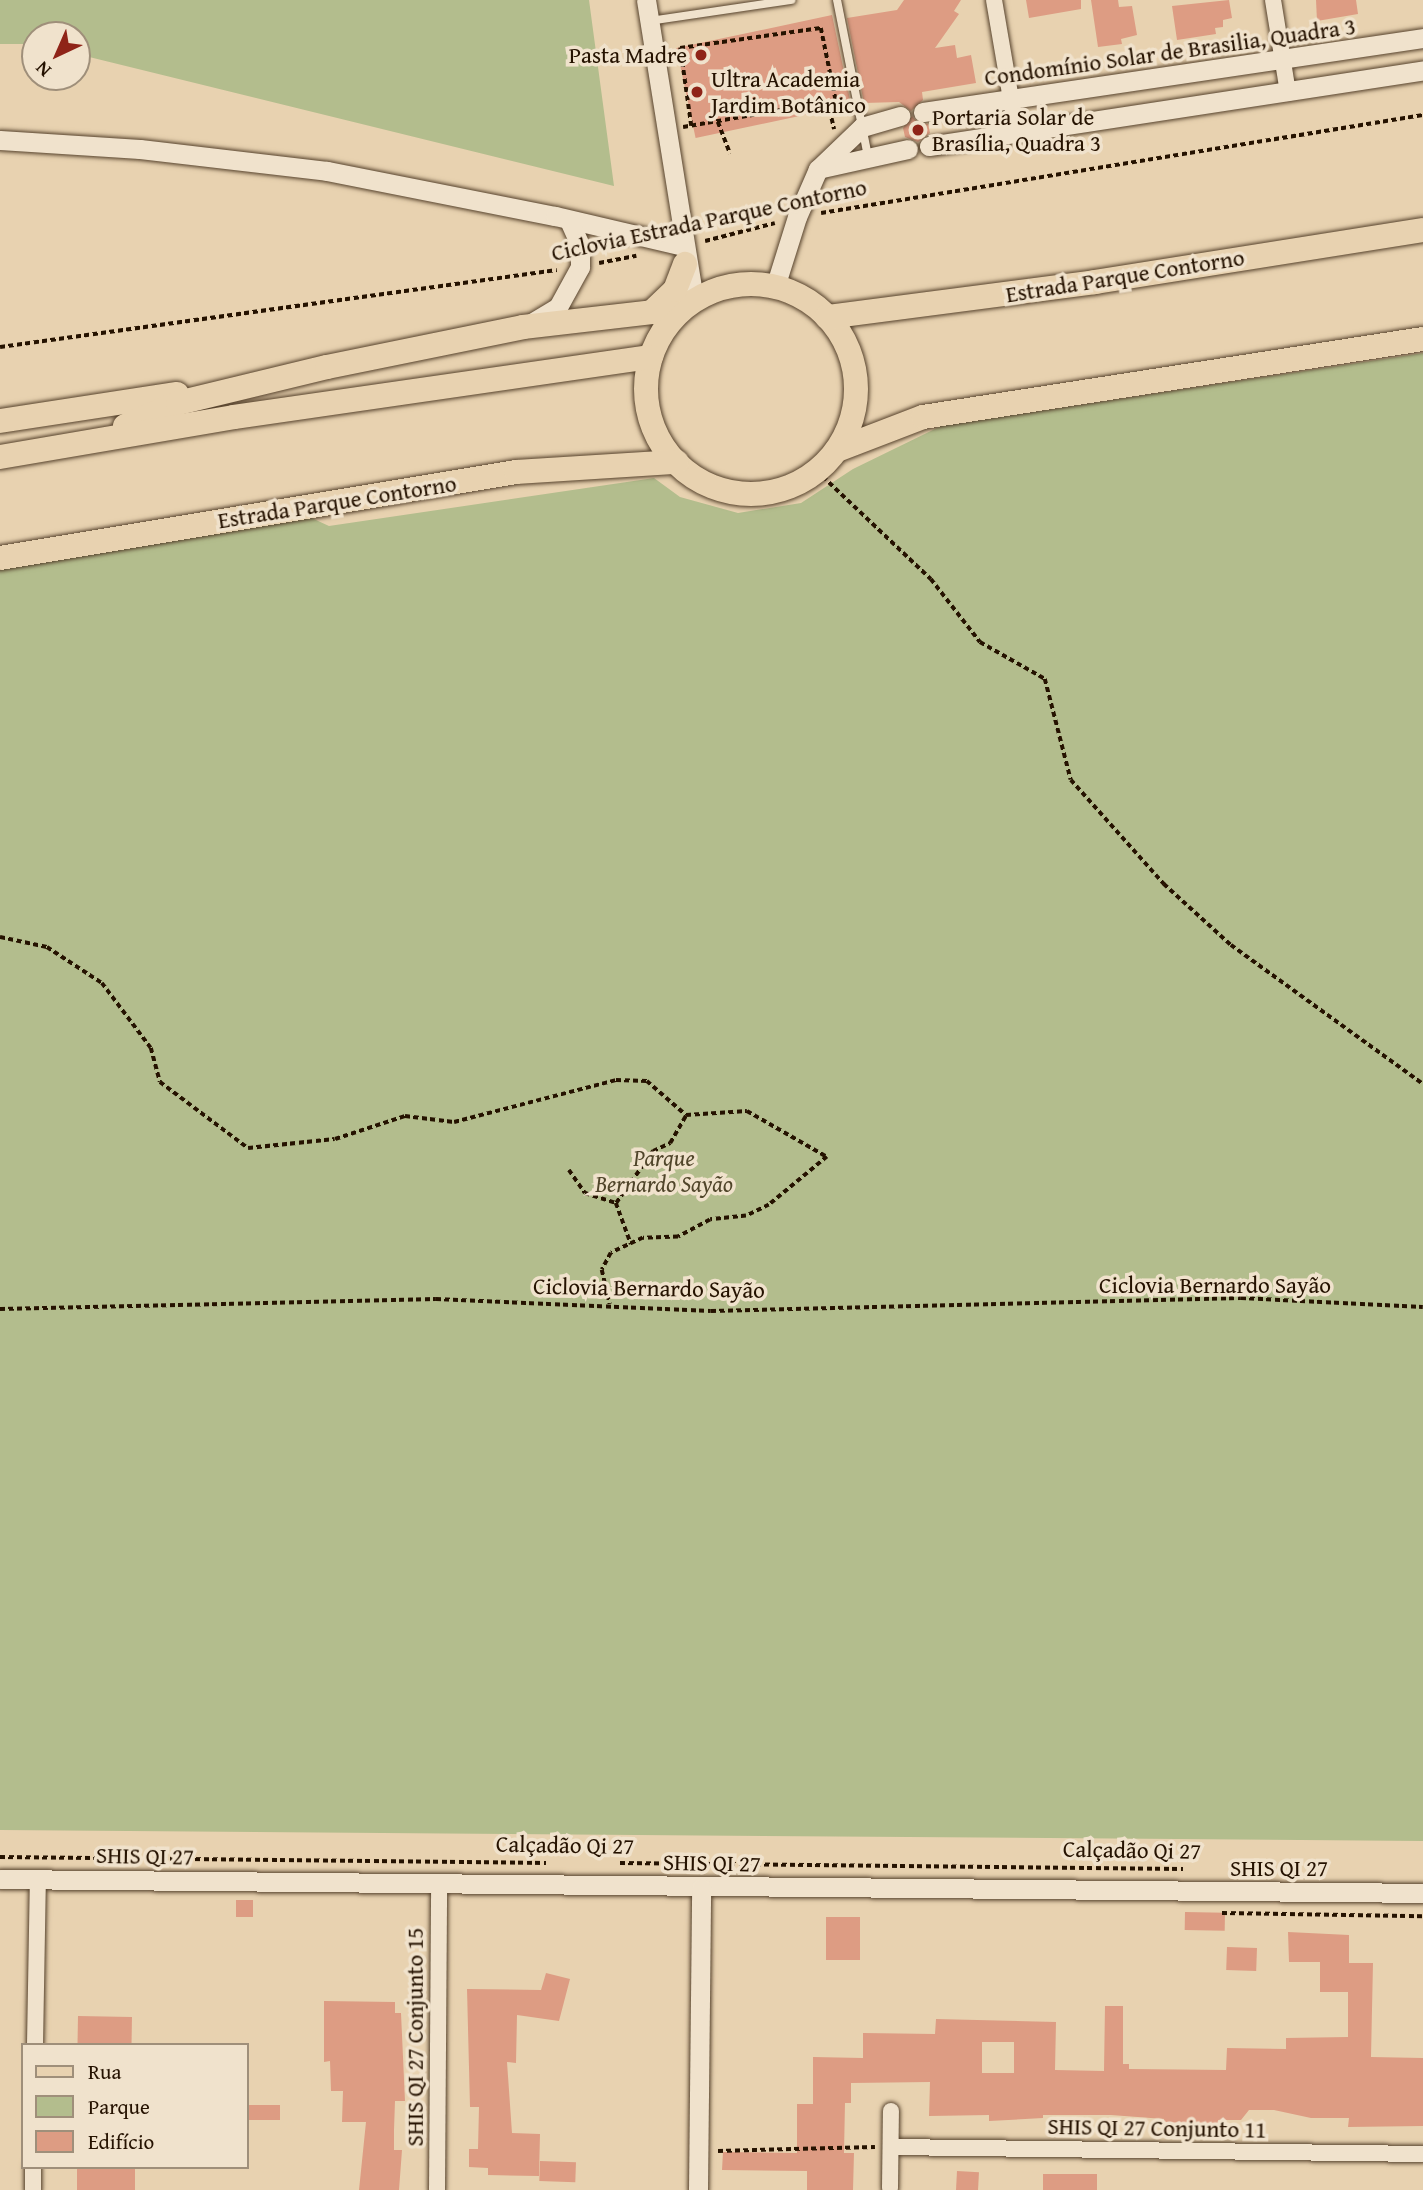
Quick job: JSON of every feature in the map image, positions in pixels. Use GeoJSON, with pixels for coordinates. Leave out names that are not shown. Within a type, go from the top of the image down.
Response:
{"type":"FeatureCollection","features":[{"type":"Feature","properties":{"kind":"main road","name":"Estrada Parque Contorno"},"geometry":{"type":"LineString","coordinates":[[827,317],[1095,282],[1423,230]]}},
{"type":"Feature","properties":{"kind":"main road"},"geometry":{"type":"LineString","coordinates":[[85,443],[178,403],[257,383],[523,327],[652,312],[675,290],[684,255]]}},
{"type":"Feature","properties":{"kind":"main road"},"geometry":{"type":"LineString","coordinates":[[733,285],[775,287],[803,298],[827,317],[848,349],[856,385],[851,421],[837,450],[817,471],[799,482],[756,494],[713,486],[677,462],[649,413],[651,357],[663,331],[694,300],[733,285]]}},
{"type":"Feature","properties":{"kind":"main road"},"geometry":{"type":"LineString","coordinates":[[837,450],[923,417],[1423,339]]}},
{"type":"Feature","properties":{"kind":"main road"},"geometry":{"type":"LineString","coordinates":[[0,457],[651,357]]}},
{"type":"Feature","properties":{"kind":"main road"},"geometry":{"type":"LineString","coordinates":[[0,421],[257,383]]}},
{"type":"Feature","properties":{"kind":"main road","name":"Estrada Parque Contorno"},"geometry":{"type":"LineString","coordinates":[[0,558],[516,472],[677,462]]}},
{"type":"Feature","properties":{"kind":"street"},"geometry":{"type":"LineString","coordinates":[[646,0],[684,255],[694,300]]}},
{"type":"Feature","properties":{"kind":"street"},"geometry":{"type":"LineString","coordinates":[[994,0],[1017,134]]}},
{"type":"Feature","properties":{"kind":"street"},"geometry":{"type":"LineString","coordinates":[[1273,0],[1287,93]]}},
{"type":"Feature","properties":{"kind":"street","name":"Condomínio Solar de Brasilia, Quadra 3"},"geometry":{"type":"LineString","coordinates":[[923,112],[1283,61],[1423,38]]}},
{"type":"Feature","properties":{"kind":"street"},"geometry":{"type":"LineString","coordinates":[[929,146],[1423,70]]}},
{"type":"Feature","properties":{"kind":"street"},"geometry":{"type":"LineString","coordinates":[[775,287],[797,217],[818,170],[862,127],[900,117]]}},
{"type":"Feature","properties":{"kind":"street"},"geometry":{"type":"LineString","coordinates":[[0,140],[140,149],[327,171],[569,219],[684,255]]}},
{"type":"Feature","properties":{"kind":"street"},"geometry":{"type":"LineString","coordinates":[[818,170],[908,149]]}},
{"type":"Feature","properties":{"kind":"street"},"geometry":{"type":"LineString","coordinates":[[523,327],[558,307],[580,267],[580,245],[569,219]]}},
{"type":"Feature","properties":{"kind":"street","name":"SHIS QI 27"},"geometry":{"type":"LineString","coordinates":[[0,1879],[1423,1893]]}},
{"type":"Feature","properties":{"kind":"street"},"geometry":{"type":"LineString","coordinates":[[35,2043],[38,1879]]}},
{"type":"Feature","properties":{"kind":"street","name":"SHIS QI 27 Conjunto 15"},"geometry":{"type":"LineString","coordinates":[[437,2190],[439,1884]]}},
{"type":"Feature","properties":{"kind":"street"},"geometry":{"type":"LineString","coordinates":[[698,2190],[702,1888]]}},
{"type":"Feature","properties":{"kind":"street"},"geometry":{"type":"LineString","coordinates":[[890,2188],[891,2111]]}},
{"type":"Feature","properties":{"kind":"street","name":"SHIS QI 27 Conjunto 11"},"geometry":{"type":"LineString","coordinates":[[891,2147],[1423,2154]]}},
{"type":"Feature","properties":{"kind":"street"},"geometry":{"type":"LineString","coordinates":[[33,2169],[33,2190]]}},
{"type":"Feature","properties":{"kind":"lane"},"geometry":{"type":"LineString","coordinates":[[649,21],[791,0]]}},
{"type":"Feature","properties":{"kind":"lane"},"geometry":{"type":"LineString","coordinates":[[837,0],[868,157]]}},
{"type":"Feature","properties":{"kind":"path"},"geometry":{"type":"LineString","coordinates":[[685,127],[718,122],[836,101],[821,27],[680,48],[691,126]]}},
{"type":"Feature","properties":{"kind":"path"},"geometry":{"type":"LineString","coordinates":[[828,102],[836,138]]}},
{"type":"Feature","properties":{"kind":"path","name":"Ciclovia Estrada Parque Contorno"},"geometry":{"type":"LineString","coordinates":[[684,255],[797,217],[1423,115]]}},
{"type":"Feature","properties":{"kind":"path"},"geometry":{"type":"LineString","coordinates":[[718,122],[730,154]]}},
{"type":"Feature","properties":{"kind":"path","name":"Ciclovia Estrada Parque Contorno"},"geometry":{"type":"LineString","coordinates":[[0,348],[580,267],[644,254]]}},
{"type":"Feature","properties":{"kind":"path"},"geometry":{"type":"LineString","coordinates":[[817,471],[931,579],[980,642],[1045,679],[1071,780],[1164,884],[1231,944],[1423,1084]]}},
{"type":"Feature","properties":{"kind":"path"},"geometry":{"type":"LineString","coordinates":[[0,937],[47,947],[102,983],[151,1048],[160,1082],[248,1148],[335,1139],[405,1116],[454,1122],[616,1080],[647,1081],[686,1115],[747,1111],[827,1157],[769,1205],[746,1216],[710,1220],[678,1237],[643,1238],[611,1253],[602,1270],[610,1304]]}},
{"type":"Feature","properties":{"kind":"path"},"geometry":{"type":"LineString","coordinates":[[616,1203],[653,1151],[670,1143],[686,1115]]}},
{"type":"Feature","properties":{"kind":"path"},"geometry":{"type":"LineString","coordinates":[[569,1170],[585,1193],[616,1203]]}},
{"type":"Feature","properties":{"kind":"path"},"geometry":{"type":"LineString","coordinates":[[616,1203],[631,1244]]}},
{"type":"Feature","properties":{"kind":"path","name":"Ciclovia Bernardo Sayão"},"geometry":{"type":"LineString","coordinates":[[0,1309],[436,1300],[610,1304],[711,1311],[1241,1298],[1423,1307]]}},
{"type":"Feature","properties":{"kind":"path","name":"Calçadão Qi 27"},"geometry":{"type":"LineString","coordinates":[[0,1857],[547,1863]]}},
{"type":"Feature","properties":{"kind":"path","name":"Calçadão Qi 27"},"geometry":{"type":"LineString","coordinates":[[616,1863],[1186,1869]]}},
{"type":"Feature","properties":{"kind":"path"},"geometry":{"type":"LineString","coordinates":[[1215,1913],[1423,1916]]}},
{"type":"Feature","properties":{"kind":"path"},"geometry":{"type":"LineString","coordinates":[[711,2151],[891,2147]]}},
{"type":"Feature","properties":{"kind":"green space"},"geometry":{"type":"Polygon","coordinates":[[[0,0],[589,0],[614,186],[91,57],[91,21],[21,21],[21,44],[0,44],[0,0]]]}},
{"type":"Feature","properties":{"kind":"green space","name":"Parque Bernardo Sayão"},"geometry":{"type":"Polygon","coordinates":[[[1423,353],[1423,1841],[0,1830],[0,558],[292,509],[329,526],[654,478],[680,497],[738,513],[801,503],[853,469],[941,426],[1423,353]]]}},
{"type":"Feature","properties":{"kind":"building"},"geometry":{"type":"Polygon","coordinates":[[[904,0],[961,0],[954,11],[959,14],[935,48],[955,45],[957,58],[971,55],[976,83],[922,92],[923,100],[911,111],[899,102],[864,103],[847,18],[897,10],[904,0]]]}},
{"type":"Feature","properties":{"kind":"building"},"geometry":{"type":"Polygon","coordinates":[[[1026,0],[1081,0],[1081,9],[1029,18],[1026,0]]]}},
{"type":"Feature","properties":{"kind":"building"},"geometry":{"type":"Polygon","coordinates":[[[1091,0],[1118,0],[1119,7],[1132,6],[1137,35],[1121,39],[1122,44],[1098,47],[1091,0]]]}},
{"type":"Feature","properties":{"kind":"building"},"geometry":{"type":"Polygon","coordinates":[[[1229,0],[1232,18],[1223,20],[1223,27],[1215,28],[1216,34],[1177,40],[1172,6],[1229,0]]]}},
{"type":"Feature","properties":{"kind":"building"},"geometry":{"type":"Polygon","coordinates":[[[1316,0],[1356,0],[1358,14],[1317,21],[1316,0]]]}},
{"type":"Feature","properties":{"kind":"building"},"geometry":{"type":"Polygon","coordinates":[[[832,15],[851,105],[696,138],[676,48],[832,15]]]}},
{"type":"Feature","properties":{"kind":"building","name":"Portaria Solar de Brasília, Quadra 3"},"geometry":{"type":"Polygon","coordinates":[[[912,116],[918,123],[928,124],[930,133],[918,142],[905,137],[903,128],[912,116]]]}},
{"type":"Feature","properties":{"kind":"building"},"geometry":{"type":"Polygon","coordinates":[[[236,1900],[253,1900],[253,1917],[236,1917],[236,1900]]]}},
{"type":"Feature","properties":{"kind":"building"},"geometry":{"type":"Polygon","coordinates":[[[1185,1912],[1225,1913],[1225,1931],[1185,1930],[1185,1912]]]}},
{"type":"Feature","properties":{"kind":"building"},"geometry":{"type":"Polygon","coordinates":[[[826,1917],[860,1917],[860,1960],[826,1960],[826,1917]]]}},
{"type":"Feature","properties":{"kind":"building"},"geometry":{"type":"Polygon","coordinates":[[[1288,1932],[1349,1935],[1349,1963],[1373,1963],[1371,2057],[1423,2058],[1423,2126],[1348,2127],[1349,2118],[1311,2118],[1274,2110],[1249,2110],[1241,2120],[1218,2120],[1218,2125],[1164,2125],[1164,2119],[1111,2115],[1043,2115],[1043,2118],[989,2121],[989,2115],[929,2116],[930,2082],[851,2083],[851,2103],[845,2103],[844,2153],[854,2153],[853,2190],[807,2190],[807,2171],[722,2170],[723,2152],[797,2153],[797,2104],[813,2104],[813,2057],[863,2058],[863,2033],[935,2034],[936,2019],[1056,2022],[1055,2070],[1104,2071],[1105,2006],[1123,2006],[1123,2064],[1129,2064],[1129,2069],[1226,2070],[1227,2048],[1286,2049],[1286,2038],[1348,2037],[1348,1992],[1320,1992],[1320,1962],[1289,1962],[1288,1932]],[[982,2042],[982,2073],[1014,2073],[1014,2042],[982,2042]]]}},
{"type":"Feature","properties":{"kind":"building"},"geometry":{"type":"Polygon","coordinates":[[[1227,1947],[1257,1948],[1256,1971],[1226,1970],[1227,1947]]]}},
{"type":"Feature","properties":{"kind":"building"},"geometry":{"type":"Polygon","coordinates":[[[546,1973],[570,1979],[559,2021],[517,2015],[516,2063],[507,2062],[512,2133],[540,2134],[539,2176],[488,2175],[488,2168],[469,2167],[469,2149],[478,2149],[479,2107],[470,2107],[467,1989],[541,1990],[546,1973]]]}},
{"type":"Feature","properties":{"kind":"building"},"geometry":{"type":"Polygon","coordinates":[[[324,2001],[395,2002],[395,2013],[401,2013],[405,2101],[395,2101],[394,2130],[394,2150],[402,2150],[399,2190],[359,2190],[366,2122],[342,2122],[343,2091],[331,2091],[330,2061],[324,2062],[324,2001]]]}},
{"type":"Feature","properties":{"kind":"building"},"geometry":{"type":"Polygon","coordinates":[[[78,2016],[132,2017],[132,2043],[78,2043],[78,2016]]]}},
{"type":"Feature","properties":{"kind":"building"},"geometry":{"type":"Polygon","coordinates":[[[248,2105],[280,2105],[280,2120],[248,2120],[248,2105]]]}},
{"type":"Feature","properties":{"kind":"building"},"geometry":{"type":"Polygon","coordinates":[[[540,2161],[576,2162],[575,2182],[539,2181],[540,2161]]]}},
{"type":"Feature","properties":{"kind":"building"},"geometry":{"type":"Polygon","coordinates":[[[77,2169],[135,2169],[135,2190],[77,2190],[77,2169]]]}},
{"type":"Feature","properties":{"kind":"building"},"geometry":{"type":"Polygon","coordinates":[[[957,2171],[979,2172],[978,2190],[956,2190],[957,2171]]]}},
{"type":"Feature","properties":{"kind":"building"},"geometry":{"type":"Polygon","coordinates":[[[1043,2174],[1097,2174],[1097,2190],[1043,2190],[1043,2174]]]}},
{"type":"Feature","properties":{"kind":"place","name":"Pasta Madre"},"geometry":{"type":"Point","coordinates":[701,55]}},
{"type":"Feature","properties":{"kind":"place","name":"Ultra Academia Jardim Botânico"},"geometry":{"type":"Point","coordinates":[697,92]}},
{"type":"Feature","properties":{"kind":"place","name":"Portaria Solar de Brasília, Quadra 3"},"geometry":{"type":"Point","coordinates":[918,130]}}]}
